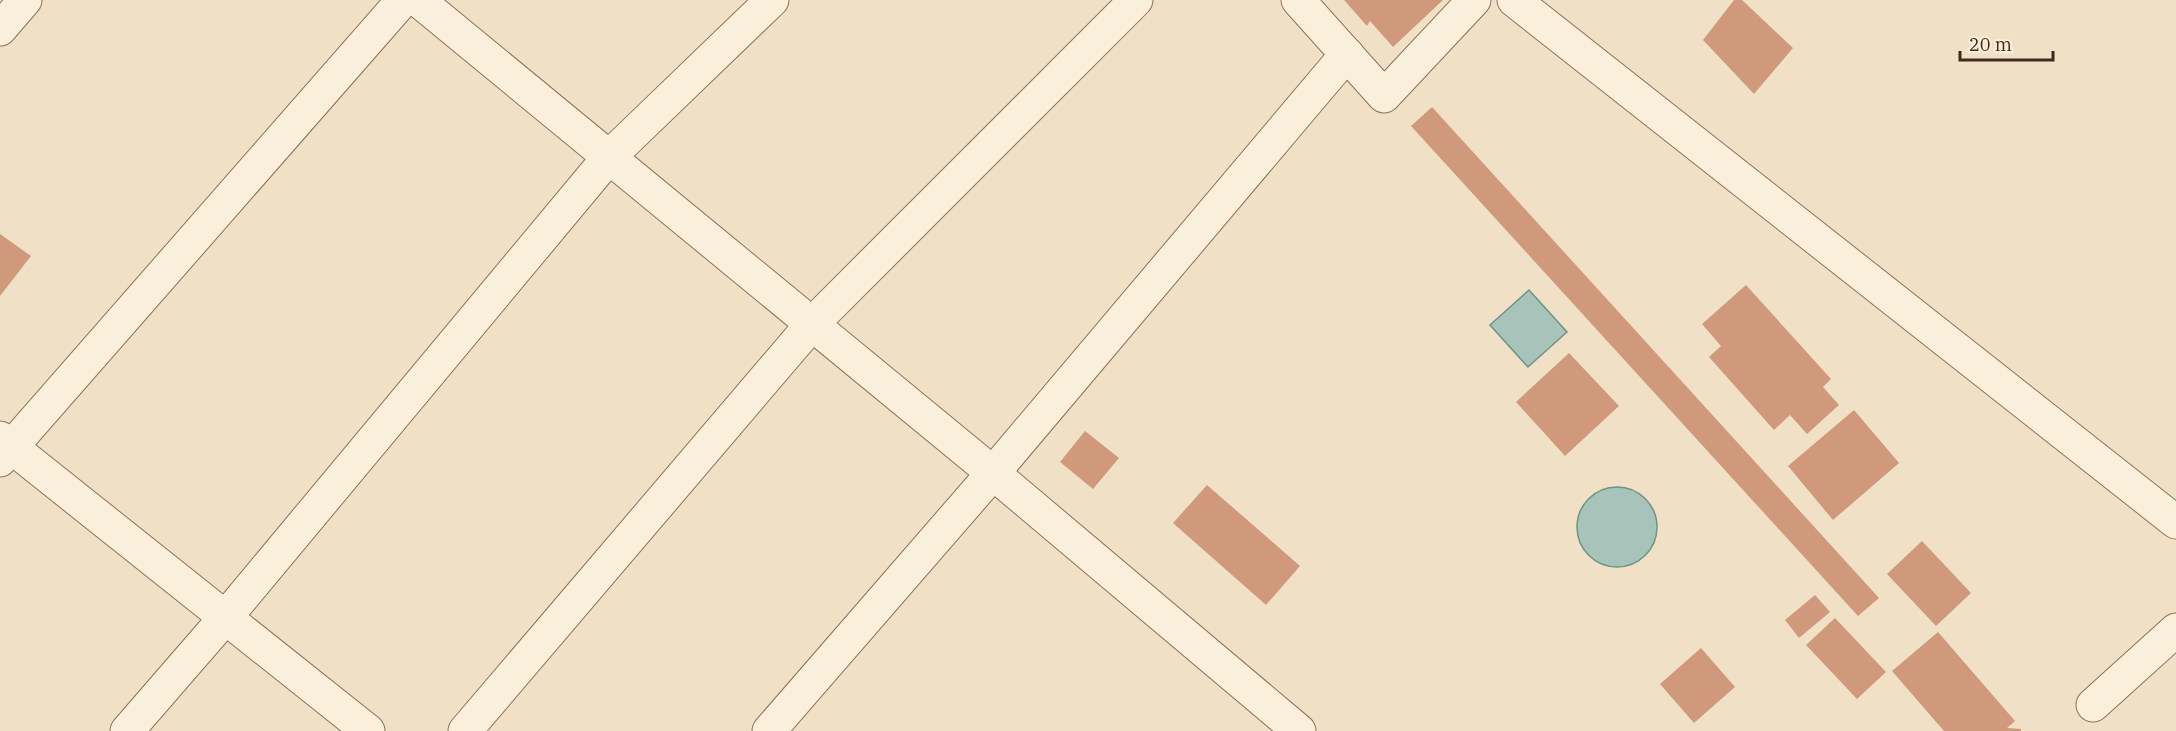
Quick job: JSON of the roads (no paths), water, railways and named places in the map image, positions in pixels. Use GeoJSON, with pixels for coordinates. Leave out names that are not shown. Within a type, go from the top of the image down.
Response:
{"type":"FeatureCollection","features":[{"type":"Feature","properties":{"kind":"street"},"geometry":{"type":"LineString","coordinates":[[0,29],[25,0]]}},
{"type":"Feature","properties":{"kind":"street"},"geometry":{"type":"LineString","coordinates":[[368,731],[3,448],[403,0]]}},
{"type":"Feature","properties":{"kind":"street"},"geometry":{"type":"LineString","coordinates":[[418,0],[993,473],[1299,731]]}},
{"type":"Feature","properties":{"kind":"street"},"geometry":{"type":"LineString","coordinates":[[128,731],[609,157],[772,0]]}},
{"type":"Feature","properties":{"kind":"street"},"geometry":{"type":"LineString","coordinates":[[465,731],[812,324],[1136,0]]}},
{"type":"Feature","properties":{"kind":"street"},"geometry":{"type":"LineString","coordinates":[[1298,0],[1384,96],[1474,0]]}},
{"type":"Feature","properties":{"kind":"street"},"geometry":{"type":"LineString","coordinates":[[1514,0],[2176,522]]}},
{"type":"Feature","properties":{"kind":"street"},"geometry":{"type":"LineString","coordinates":[[769,731],[993,473],[1347,54]]}},
{"type":"Feature","properties":{"kind":"street"},"geometry":{"type":"LineString","coordinates":[[2093,705],[2176,630]]}},
{"type":"Feature","properties":{"kind":"water"},"geometry":{"type":"Polygon","coordinates":[[[1529,290],[1567,332],[1528,367],[1490,325],[1529,290]]]}},
{"type":"Feature","properties":{"kind":"water"},"geometry":{"type":"Polygon","coordinates":[[[1617,487],[1632,490],[1645,499],[1654,512],[1657,527],[1654,542],[1645,555],[1632,564],[1617,567],[1602,564],[1589,555],[1580,542],[1577,527],[1580,512],[1589,499],[1602,490],[1617,487]]]}}]}
